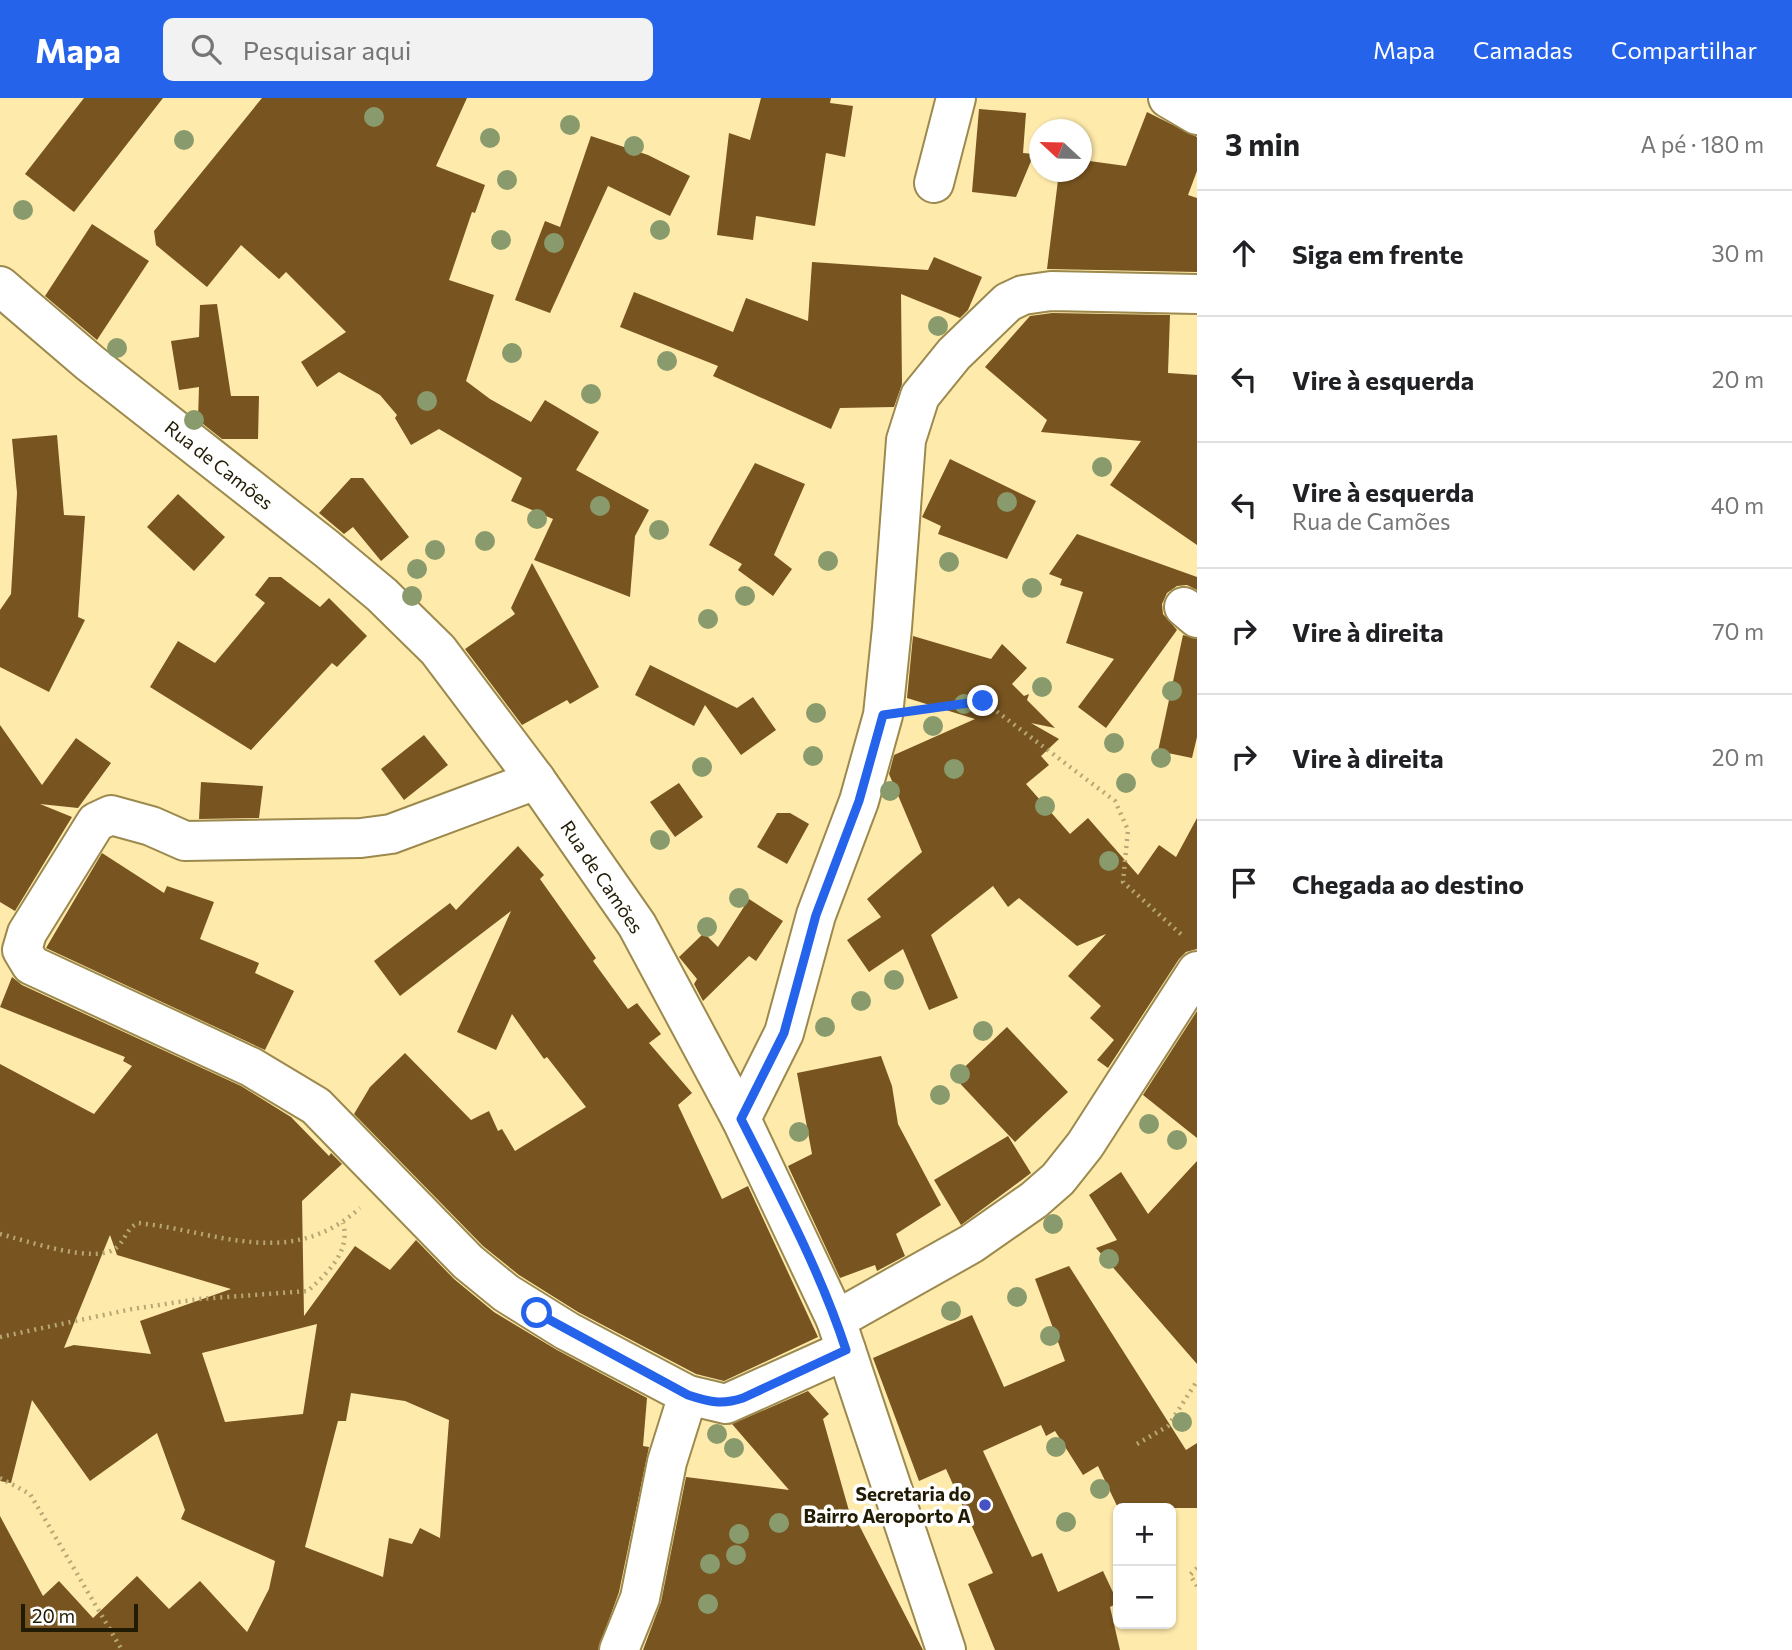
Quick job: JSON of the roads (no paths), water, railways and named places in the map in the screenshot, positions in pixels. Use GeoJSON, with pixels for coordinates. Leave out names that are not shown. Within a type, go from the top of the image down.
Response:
{"type":"FeatureCollection","features":[{"type":"Feature","properties":{"kind":"street"},"geometry":{"type":"LineString","coordinates":[[934,183],[956,98]]}},
{"type":"Feature","properties":{"kind":"street"},"geometry":{"type":"LineString","coordinates":[[1168,98],[1197,115]]}},
{"type":"Feature","properties":{"kind":"street","name":"Rua de Camões"},"geometry":{"type":"LineString","coordinates":[[0,286],[90,363],[382,595],[438,650],[536,780],[637,925],[741,1119],[841,1335],[946,1650]]}},
{"type":"Feature","properties":{"kind":"street"},"geometry":{"type":"LineString","coordinates":[[741,1119],[784,1033],[816,915],[859,801],[883,715],[906,440],[920,397],[954,354],[1008,302],[1023,295],[1051,291],[1197,294]]}},
{"type":"Feature","properties":{"kind":"street"},"geometry":{"type":"LineString","coordinates":[[536,780],[391,834],[360,838],[185,841],[151,826],[111,815],[96,822],[27,933],[22,950],[31,965],[251,1067],[305,1100],[328,1117],[468,1262],[506,1293],[567,1331],[688,1395],[726,1404],[841,1335],[1034,1200],[1058,1179],[1085,1145],[1192,956]]}},
{"type":"Feature","properties":{"kind":"street"},"geometry":{"type":"LineString","coordinates":[[619,1650],[640,1598],[667,1462],[688,1395]]}},
{"type":"Feature","properties":{"kind":"place","name":"Secretaria do Bairro Aeroporto A"},"geometry":{"type":"Point","coordinates":[985,1505]}}]}
